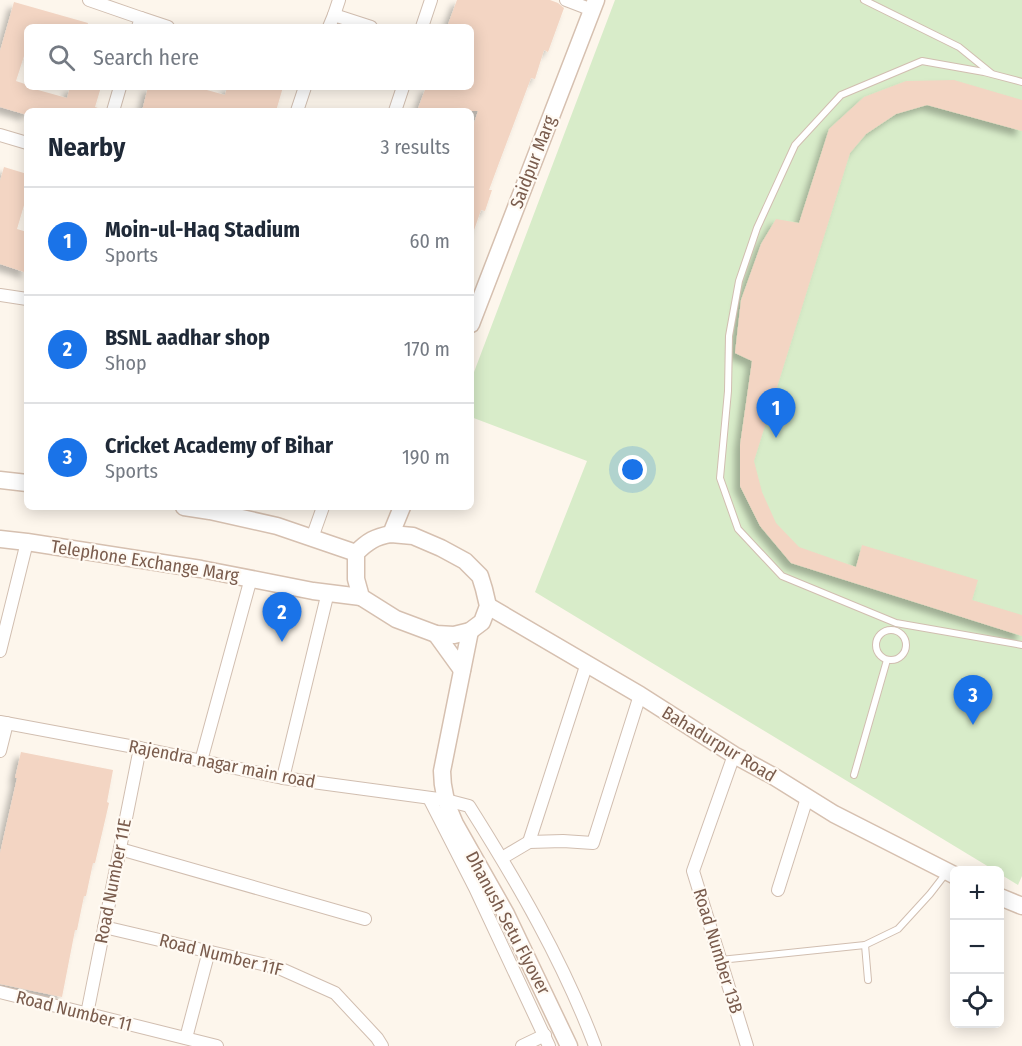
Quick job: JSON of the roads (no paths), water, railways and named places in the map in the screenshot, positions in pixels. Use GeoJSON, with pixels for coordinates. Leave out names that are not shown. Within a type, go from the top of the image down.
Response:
{"type":"FeatureCollection","features":[{"type":"Feature","properties":{"kind":"main road","name":"Saidpur Marg"},"geometry":{"type":"LineString","coordinates":[[474,316],[594,5]]}},
{"type":"Feature","properties":{"kind":"main road"},"geometry":{"type":"LineString","coordinates":[[0,480],[24,483]]}},
{"type":"Feature","properties":{"kind":"main road"},"geometry":{"type":"LineString","coordinates":[[204,510],[277,526],[356,553]]}},
{"type":"Feature","properties":{"kind":"main road"},"geometry":{"type":"LineString","coordinates":[[392,534],[401,510]]}},
{"type":"Feature","properties":{"kind":"main road"},"geometry":{"type":"LineString","coordinates":[[392,534],[413,536],[465,561],[480,576],[488,606],[482,622],[470,631],[454,635],[436,634],[396,619],[361,597],[356,579],[356,553],[367,542],[392,534]]}},
{"type":"Feature","properties":{"kind":"main road","name":"Telephone Exchange Marg"},"geometry":{"type":"LineString","coordinates":[[0,539],[190,567],[361,597]]}},
{"type":"Feature","properties":{"kind":"main road","name":"Bahadurpur Road"},"geometry":{"type":"LineString","coordinates":[[488,606],[587,663],[734,755],[834,814],[950,873]]}},
{"type":"Feature","properties":{"kind":"main road","name":"Dhanush Setu Flyover"},"geometry":{"type":"LineString","coordinates":[[470,631],[442,771],[442,803],[506,914],[569,1046]]}},
{"type":"Feature","properties":{"kind":"main road"},"geometry":{"type":"LineString","coordinates":[[436,634],[462,670]]}},
{"type":"Feature","properties":{"kind":"main road"},"geometry":{"type":"LineString","coordinates":[[1004,899],[1022,906]]}},
{"type":"Feature","properties":{"kind":"street"},"geometry":{"type":"LineString","coordinates":[[89,0],[139,22]]}},
{"type":"Feature","properties":{"kind":"street"},"geometry":{"type":"LineString","coordinates":[[339,0],[331,21],[351,24]]}},
{"type":"Feature","properties":{"kind":"street"},"geometry":{"type":"LineString","coordinates":[[423,24],[431,0]]}},
{"type":"Feature","properties":{"kind":"street"},"geometry":{"type":"LineString","coordinates":[[566,0],[594,5]]}},
{"type":"Feature","properties":{"kind":"street"},"geometry":{"type":"LineString","coordinates":[[114,108],[119,90]]}},
{"type":"Feature","properties":{"kind":"street"},"geometry":{"type":"LineString","coordinates":[[298,108],[303,90]]}},
{"type":"Feature","properties":{"kind":"street"},"geometry":{"type":"LineString","coordinates":[[396,108],[402,90]]}},
{"type":"Feature","properties":{"kind":"street"},"geometry":{"type":"LineString","coordinates":[[0,135],[24,142]]}},
{"type":"Feature","properties":{"kind":"street"},"geometry":{"type":"LineString","coordinates":[[0,295],[24,298]]}},
{"type":"Feature","properties":{"kind":"street"},"geometry":{"type":"LineString","coordinates":[[312,538],[322,510]]}},
{"type":"Feature","properties":{"kind":"street"},"geometry":{"type":"LineString","coordinates":[[0,651],[27,542]]}},
{"type":"Feature","properties":{"kind":"street"},"geometry":{"type":"LineString","coordinates":[[201,761],[251,578]]}},
{"type":"Feature","properties":{"kind":"street"},"geometry":{"type":"LineString","coordinates":[[283,778],[328,592]]}},
{"type":"Feature","properties":{"kind":"street"},"geometry":{"type":"LineString","coordinates":[[529,842],[587,663]]}},
{"type":"Feature","properties":{"kind":"street"},"geometry":{"type":"LineString","coordinates":[[502,858],[529,842],[593,843],[640,695]]}},
{"type":"Feature","properties":{"kind":"street"},"geometry":{"type":"LineString","coordinates":[[0,751],[4,722]]}},
{"type":"Feature","properties":{"kind":"street","name":"Rajendra nagar main road"},"geometry":{"type":"LineString","coordinates":[[4,722],[283,778],[469,806],[502,858],[539,925],[582,1013],[595,1046]]}},
{"type":"Feature","properties":{"kind":"street","name":"Road Number 11E"},"geometry":{"type":"LineString","coordinates":[[87,1014],[140,748]]}},
{"type":"Feature","properties":{"kind":"street","name":"Road Number 13B"},"geometry":{"type":"LineString","coordinates":[[734,755],[693,871],[747,1046]]}},
{"type":"Feature","properties":{"kind":"street"},"geometry":{"type":"LineString","coordinates":[[778,890],[807,798]]}},
{"type":"Feature","properties":{"kind":"street"},"geometry":{"type":"LineString","coordinates":[[442,803],[475,888],[547,1040],[522,1046]]}},
{"type":"Feature","properties":{"kind":"street"},"geometry":{"type":"LineString","coordinates":[[120,849],[365,919]]}},
{"type":"Feature","properties":{"kind":"street","name":"Road Number 11F"},"geometry":{"type":"LineString","coordinates":[[104,927],[279,968],[335,993],[382,1046]]}},
{"type":"Feature","properties":{"kind":"street"},"geometry":{"type":"LineString","coordinates":[[186,1038],[209,951]]}},
{"type":"Feature","properties":{"kind":"street","name":"Road Number 11"},"geometry":{"type":"LineString","coordinates":[[0,992],[217,1046]]}},
{"type":"Feature","properties":{"kind":"street"},"geometry":{"type":"LineString","coordinates":[[366,1026],[369,1046]]}},
{"type":"Feature","properties":{"kind":"lane"},"geometry":{"type":"LineString","coordinates":[[864,0],[959,47],[993,74]]}},
{"type":"Feature","properties":{"kind":"lane"},"geometry":{"type":"LineString","coordinates":[[1022,82],[993,74],[922,62],[841,95],[795,145],[757,228],[739,281],[729,336],[728,391],[720,478],[738,529],[782,576],[896,626],[1022,645]]}},
{"type":"Feature","properties":{"kind":"lane"},"geometry":{"type":"LineString","coordinates":[[896,626],[905,639],[906,649],[895,660],[887,660],[877,652],[875,642],[885,630],[896,626]]}},
{"type":"Feature","properties":{"kind":"lane"},"geometry":{"type":"LineString","coordinates":[[854,775],[887,660]]}},
{"type":"Feature","properties":{"kind":"lane"},"geometry":{"type":"LineString","coordinates":[[720,960],[865,945],[898,929],[950,875]]}},
{"type":"Feature","properties":{"kind":"lane"},"geometry":{"type":"LineString","coordinates":[[865,945],[868,980]]}},
{"type":"Feature","properties":{"kind":"place","name":"Moin-ul-Haq Stadium"},"geometry":{"type":"Point","coordinates":[776,438]}},
{"type":"Feature","properties":{"kind":"place","name":"BSNL aadhar shop"},"geometry":{"type":"Point","coordinates":[282,642]}},
{"type":"Feature","properties":{"kind":"place","name":"Cricket Academy of Bihar"},"geometry":{"type":"Point","coordinates":[973,725]}}]}
